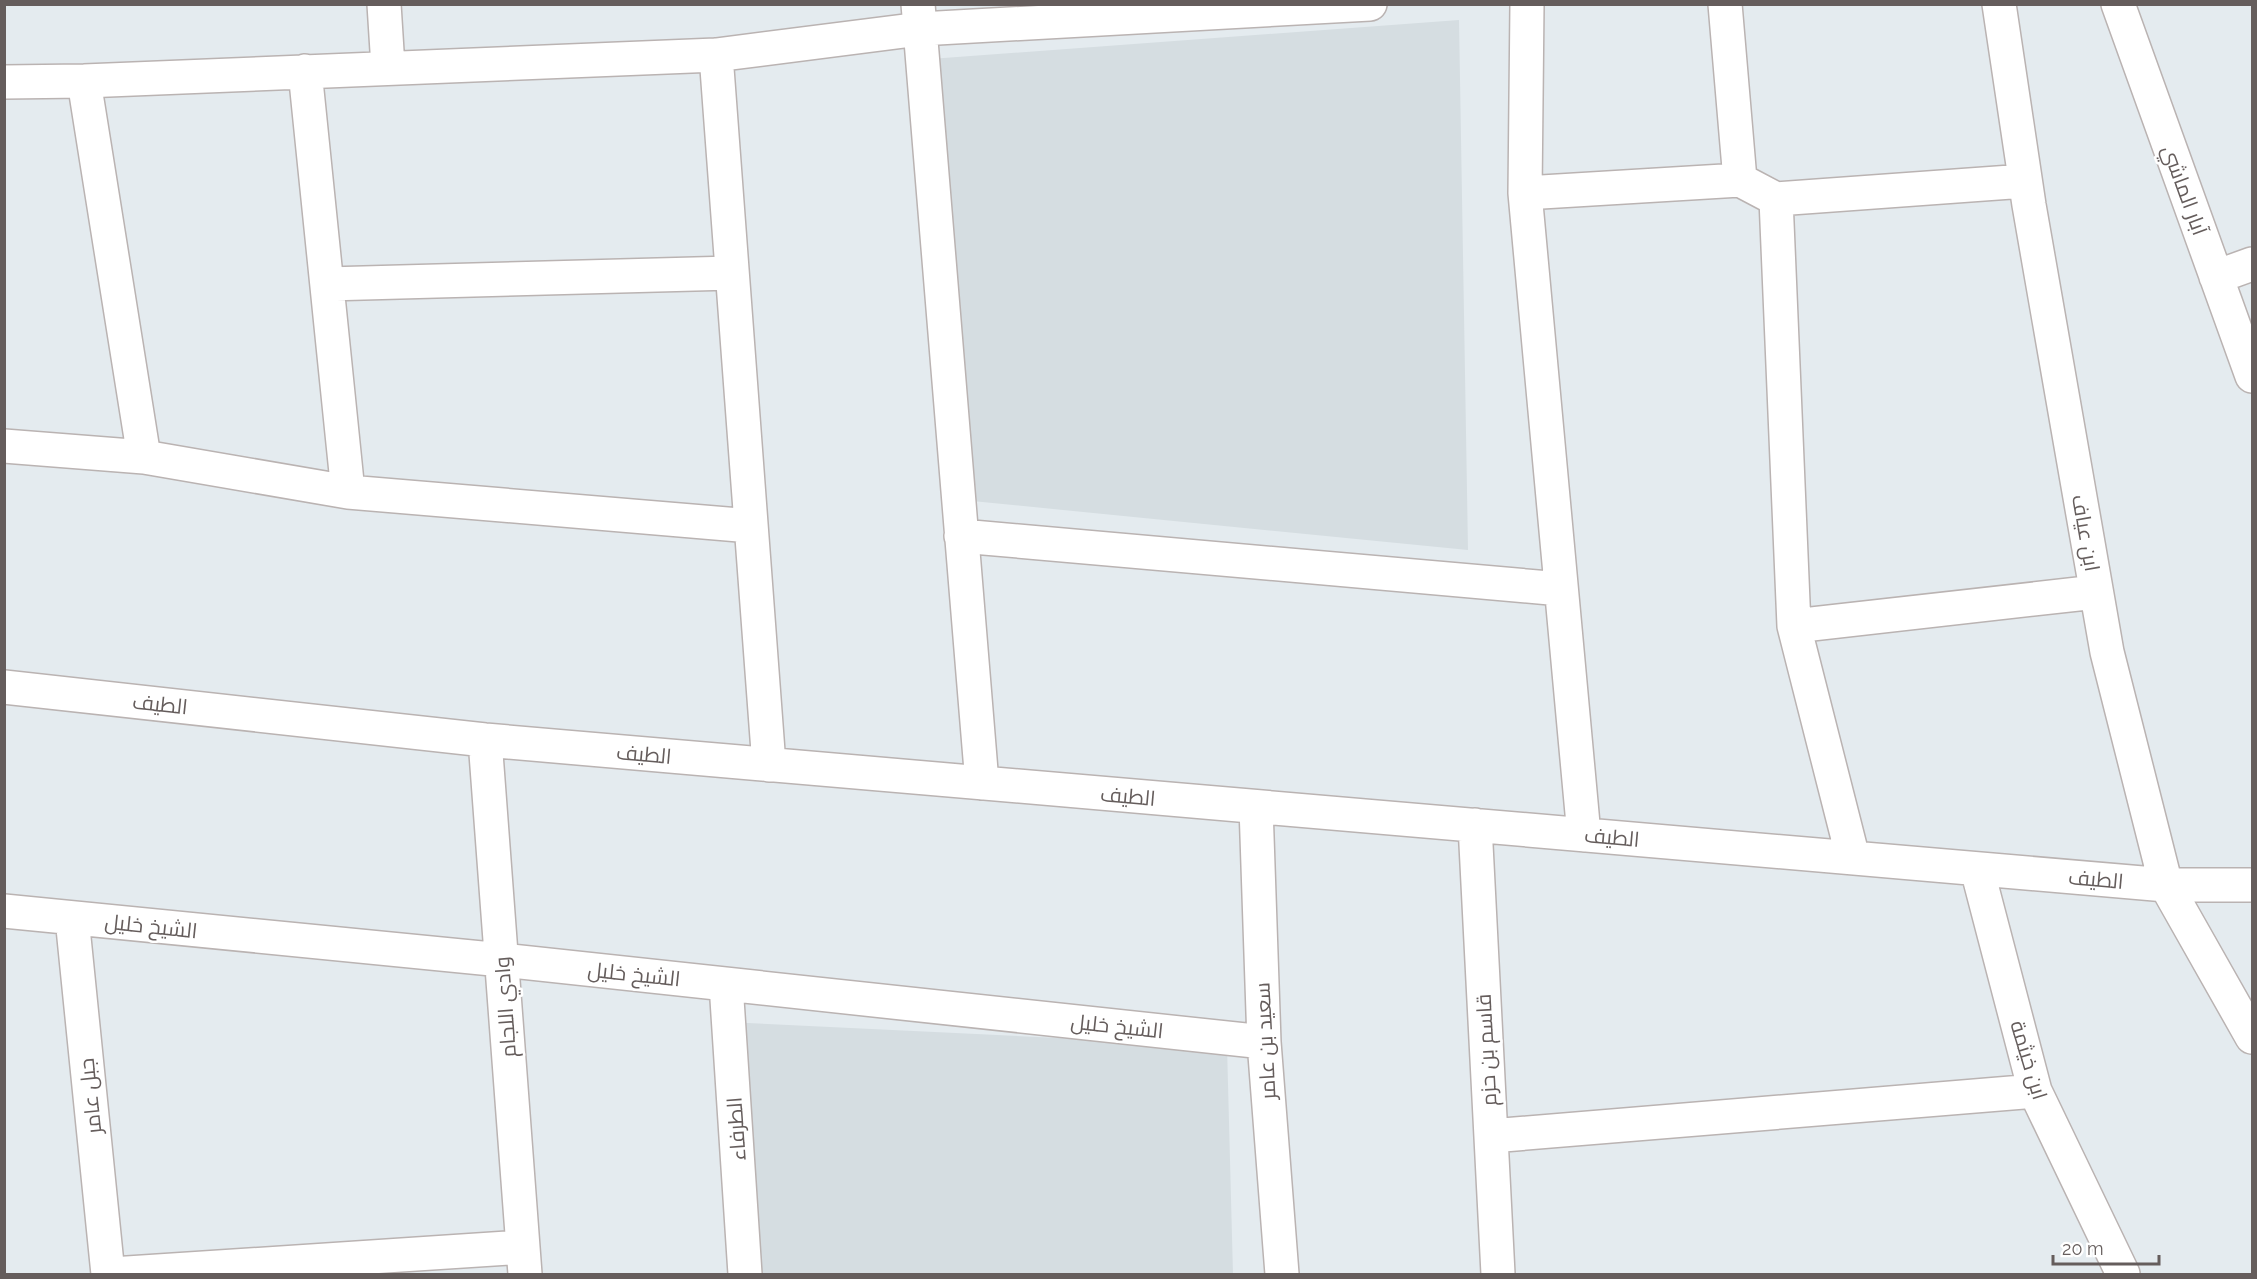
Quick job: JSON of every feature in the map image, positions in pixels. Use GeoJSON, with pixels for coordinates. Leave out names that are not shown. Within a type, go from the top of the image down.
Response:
{"type":"FeatureCollection","features":[{"type":"Feature","properties":{"kind":"street"},"geometry":{"type":"LineString","coordinates":[[384,4],[388,68]]}},
{"type":"Feature","properties":{"kind":"street"},"geometry":{"type":"LineString","coordinates":[[4,82],[84,81],[716,55],[919,17],[1370,4]]}},
{"type":"Feature","properties":{"kind":"street"},"geometry":{"type":"LineString","coordinates":[[1527,4],[1525,193],[1584,835]]}},
{"type":"Feature","properties":{"kind":"street"},"geometry":{"type":"LineString","coordinates":[[1725,4],[1740,180]]}},
{"type":"Feature","properties":{"kind":"street","name":"ابن عياف"},"geometry":{"type":"LineString","coordinates":[[1999,4],[2025,181],[2107,652],[2166,885],[2253,1037]]}},
{"type":"Feature","properties":{"kind":"street","name":"آبار الماشي"},"geometry":{"type":"LineString","coordinates":[[2118,4],[2253,376]]}},
{"type":"Feature","properties":{"kind":"street"},"geometry":{"type":"LineString","coordinates":[[919,17],[982,783]]}},
{"type":"Feature","properties":{"kind":"street"},"geometry":{"type":"LineString","coordinates":[[716,55],[769,765]]}},
{"type":"Feature","properties":{"kind":"street"},"geometry":{"type":"LineString","coordinates":[[305,71],[348,492]]}},
{"type":"Feature","properties":{"kind":"street"},"geometry":{"type":"LineString","coordinates":[[84,81],[144,457]]}},
{"type":"Feature","properties":{"kind":"street"},"geometry":{"type":"LineString","coordinates":[[1525,193],[1740,180],[1776,199],[2025,181]]}},
{"type":"Feature","properties":{"kind":"street"},"geometry":{"type":"LineString","coordinates":[[1776,199],[1794,626],[1853,858]]}},
{"type":"Feature","properties":{"kind":"street"},"geometry":{"type":"LineString","coordinates":[[2216,277],[2253,264]]}},
{"type":"Feature","properties":{"kind":"street"},"geometry":{"type":"LineString","coordinates":[[327,284],[732,273]]}},
{"type":"Feature","properties":{"kind":"street"},"geometry":{"type":"LineString","coordinates":[[4,446],[144,457],[348,492],[751,526]]}},
{"type":"Feature","properties":{"kind":"street"},"geometry":{"type":"LineString","coordinates":[[961,536],[1561,589]]}},
{"type":"Feature","properties":{"kind":"street"},"geometry":{"type":"LineString","coordinates":[[1794,626],[2096,592]]}},
{"type":"Feature","properties":{"kind":"street","name":"الطيف"},"geometry":{"type":"LineString","coordinates":[[4,687],[485,740],[2166,885],[2253,885]]}},
{"type":"Feature","properties":{"kind":"street","name":"وادي اللجام"},"geometry":{"type":"LineString","coordinates":[[485,740],[524,1261]]}},
{"type":"Feature","properties":{"kind":"street","name":"سعيد بن عامر"},"geometry":{"type":"LineString","coordinates":[[1256,807],[1263,1042],[1282,1275]]}},
{"type":"Feature","properties":{"kind":"street","name":"قاسم بن حزم"},"geometry":{"type":"LineString","coordinates":[[1475,825],[1498,1275]]}},
{"type":"Feature","properties":{"kind":"street","name":"ابن خيثمة"},"geometry":{"type":"LineString","coordinates":[[1977,869],[2035,1091],[2123,1275]]}},
{"type":"Feature","properties":{"kind":"street","name":"الشيخ خليل"},"geometry":{"type":"LineString","coordinates":[[4,911],[502,960],[1263,1042]]}},
{"type":"Feature","properties":{"kind":"street","name":"جبل عامر"},"geometry":{"type":"LineString","coordinates":[[72,918],[110,1275]]}},
{"type":"Feature","properties":{"kind":"street","name":"الطرفاء"},"geometry":{"type":"LineString","coordinates":[[726,984],[745,1275]]}},
{"type":"Feature","properties":{"kind":"street"},"geometry":{"type":"LineString","coordinates":[[1491,1136],[2035,1091]]}},
{"type":"Feature","properties":{"kind":"street"},"geometry":{"type":"LineString","coordinates":[[110,1275],[524,1261]]}},
{"type":"Feature","properties":{"kind":"shaded area"},"geometry":{"type":"Polygon","coordinates":[[[1459,20],[1468,550],[962,500],[930,59],[1459,20]]]}},
{"type":"Feature","properties":{"kind":"shaded area"},"geometry":{"type":"Polygon","coordinates":[[[726,1022],[1227,1046],[1233,1274],[749,1274],[726,1022]]]}}]}
